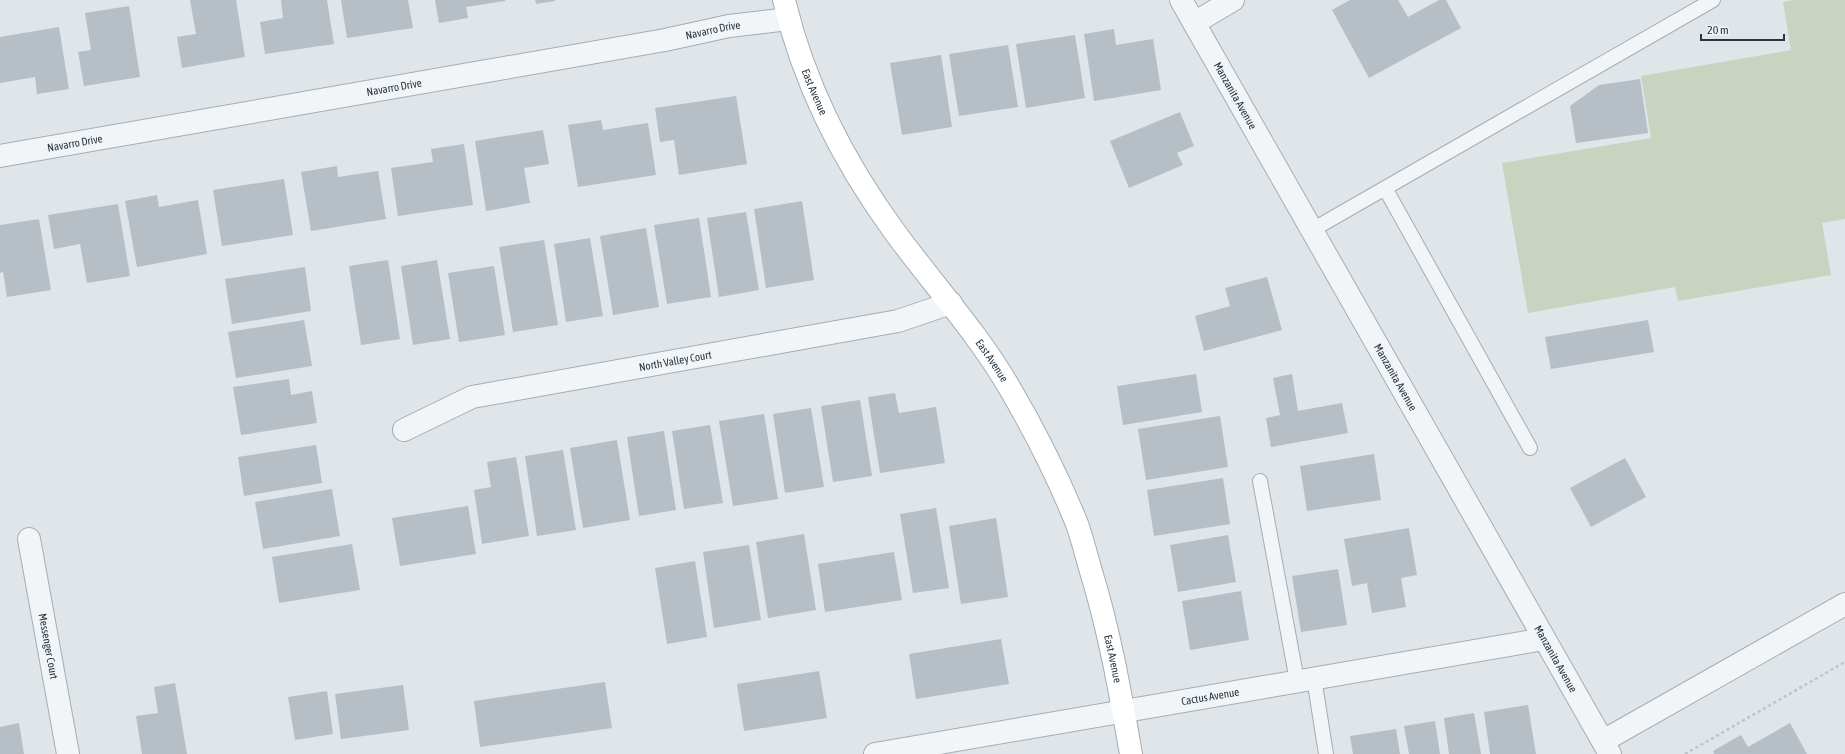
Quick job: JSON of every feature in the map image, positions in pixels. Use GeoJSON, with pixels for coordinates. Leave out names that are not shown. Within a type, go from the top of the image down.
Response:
{"type":"FeatureCollection","features":[{"type":"Feature","properties":{"kind":"main road","name":"East Avenue"},"geometry":{"type":"LineString","coordinates":[[786,10],[814,97],[851,168],[894,231],[950,302],[1008,385],[1046,453],[1077,525],[1105,618],[1131,754]]}},
{"type":"Feature","properties":{"kind":"street","name":"Manzanita Avenue"},"geometry":{"type":"LineString","coordinates":[[1181,0],[1544,639],[1607,747]]}},
{"type":"Feature","properties":{"kind":"street"},"geometry":{"type":"LineString","coordinates":[[1194,23],[1233,0]]}},
{"type":"Feature","properties":{"kind":"street","name":"Navarro Drive"},"geometry":{"type":"LineString","coordinates":[[0,156],[649,42],[729,26],[786,10]]}},
{"type":"Feature","properties":{"kind":"street","name":"North Valley Court"},"geometry":{"type":"LineString","coordinates":[[404,430],[472,397],[898,321],[950,302]]}},
{"type":"Feature","properties":{"kind":"street","name":"Messenger Court"},"geometry":{"type":"LineString","coordinates":[[29,539],[68,754]]}},
{"type":"Feature","properties":{"kind":"street"},"geometry":{"type":"LineString","coordinates":[[1607,747],[1845,604]]}},
{"type":"Feature","properties":{"kind":"street","name":"Cactus Avenue"},"geometry":{"type":"LineString","coordinates":[[875,754],[1544,639]]}},
{"type":"Feature","properties":{"kind":"lane"},"geometry":{"type":"LineString","coordinates":[[1312,230],[1713,0]]}},
{"type":"Feature","properties":{"kind":"lane"},"geometry":{"type":"LineString","coordinates":[[1385,188],[1530,448]]}},
{"type":"Feature","properties":{"kind":"lane"},"geometry":{"type":"LineString","coordinates":[[1260,480],[1305,680],[1326,754]]}},
{"type":"Feature","properties":{"kind":"path"},"geometry":{"type":"LineString","coordinates":[[1685,754],[1845,662]]}},
{"type":"Feature","properties":{"kind":"green space"},"geometry":{"type":"Polygon","coordinates":[[[1793,0],[1845,0],[1845,219],[1822,223],[1831,275],[1678,301],[1675,287],[1528,313],[1502,163],[1651,138],[1641,76],[1791,50],[1783,2],[1793,0]]]}},
{"type":"Feature","properties":{"kind":"building"},"geometry":{"type":"Polygon","coordinates":[[[190,0],[236,0],[245,57],[182,68],[177,37],[196,34],[190,0]]]}},
{"type":"Feature","properties":{"kind":"building"},"geometry":{"type":"Polygon","coordinates":[[[281,0],[327,0],[334,44],[265,54],[260,22],[283,18],[281,0]]]}},
{"type":"Feature","properties":{"kind":"building"},"geometry":{"type":"Polygon","coordinates":[[[341,0],[408,0],[413,28],[347,38],[341,0]]]}},
{"type":"Feature","properties":{"kind":"building"},"geometry":{"type":"Polygon","coordinates":[[[435,0],[505,1],[466,7],[468,18],[439,23],[435,0]]]}},
{"type":"Feature","properties":{"kind":"building"},"geometry":{"type":"Polygon","coordinates":[[[535,0],[555,0],[555,1],[536,4],[535,0]]]}},
{"type":"Feature","properties":{"kind":"building"},"geometry":{"type":"Polygon","coordinates":[[[1350,0],[1398,0],[1408,17],[1439,0],[1446,0],[1461,28],[1369,78],[1332,10],[1350,0]]]}},
{"type":"Feature","properties":{"kind":"building"},"geometry":{"type":"Polygon","coordinates":[[[129,6],[140,77],[84,86],[78,52],[91,50],[85,13],[129,6]]]}},
{"type":"Feature","properties":{"kind":"building"},"geometry":{"type":"Polygon","coordinates":[[[59,27],[69,89],[37,94],[35,77],[0,83],[0,37],[59,27]]]}},
{"type":"Feature","properties":{"kind":"building"},"geometry":{"type":"Polygon","coordinates":[[[1114,29],[1116,45],[1153,39],[1161,90],[1094,101],[1084,34],[1114,29]]]}},
{"type":"Feature","properties":{"kind":"building"},"geometry":{"type":"Polygon","coordinates":[[[1075,35],[1085,98],[1026,108],[1016,44],[1075,35]]]}},
{"type":"Feature","properties":{"kind":"building"},"geometry":{"type":"Polygon","coordinates":[[[1008,45],[1018,107],[959,116],[949,54],[1008,45]]]}},
{"type":"Feature","properties":{"kind":"building"},"geometry":{"type":"Polygon","coordinates":[[[941,55],[952,127],[902,135],[890,63],[941,55]]]}},
{"type":"Feature","properties":{"kind":"building"},"geometry":{"type":"Polygon","coordinates":[[[1640,79],[1648,133],[1576,143],[1570,106],[1599,85],[1640,79]]]}},
{"type":"Feature","properties":{"kind":"building"},"geometry":{"type":"Polygon","coordinates":[[[736,96],[747,164],[679,175],[674,140],[660,142],[655,108],[736,96]]]}},
{"type":"Feature","properties":{"kind":"building"},"geometry":{"type":"Polygon","coordinates":[[[1180,112],[1194,146],[1177,153],[1183,165],[1129,188],[1110,141],[1180,112]]]}},
{"type":"Feature","properties":{"kind":"building"},"geometry":{"type":"Polygon","coordinates":[[[601,120],[603,130],[648,123],[656,175],[578,187],[568,125],[601,120]]]}},
{"type":"Feature","properties":{"kind":"building"},"geometry":{"type":"Polygon","coordinates":[[[543,130],[549,164],[524,168],[530,203],[486,211],[475,141],[543,130]]]}},
{"type":"Feature","properties":{"kind":"building"},"geometry":{"type":"Polygon","coordinates":[[[464,144],[473,205],[398,216],[391,168],[433,162],[431,149],[464,144]]]}},
{"type":"Feature","properties":{"kind":"building"},"geometry":{"type":"Polygon","coordinates":[[[337,166],[338,177],[378,171],[386,219],[311,231],[301,172],[337,166]]]}},
{"type":"Feature","properties":{"kind":"building"},"geometry":{"type":"Polygon","coordinates":[[[284,179],[293,235],[222,246],[213,190],[284,179]]]}},
{"type":"Feature","properties":{"kind":"building"},"geometry":{"type":"Polygon","coordinates":[[[157,195],[159,207],[198,200],[207,254],[137,267],[125,201],[157,195]]]}},
{"type":"Feature","properties":{"kind":"building"},"geometry":{"type":"Polygon","coordinates":[[[802,201],[814,280],[766,288],[754,209],[802,201]]]}},
{"type":"Feature","properties":{"kind":"building"},"geometry":{"type":"Polygon","coordinates":[[[118,204],[130,276],[87,283],[80,244],[54,249],[48,215],[118,204]]]}},
{"type":"Feature","properties":{"kind":"building"},"geometry":{"type":"Polygon","coordinates":[[[746,212],[759,290],[719,297],[707,218],[746,212]]]}},
{"type":"Feature","properties":{"kind":"building"},"geometry":{"type":"Polygon","coordinates":[[[699,218],[711,297],[667,304],[654,225],[699,218]]]}},
{"type":"Feature","properties":{"kind":"building"},"geometry":{"type":"Polygon","coordinates":[[[39,219],[51,290],[7,297],[3,272],[0,273],[0,225],[39,219]]]}},
{"type":"Feature","properties":{"kind":"building"},"geometry":{"type":"Polygon","coordinates":[[[646,228],[659,307],[613,315],[600,236],[646,228]]]}},
{"type":"Feature","properties":{"kind":"building"},"geometry":{"type":"Polygon","coordinates":[[[590,238],[603,316],[566,322],[554,244],[590,238]]]}},
{"type":"Feature","properties":{"kind":"building"},"geometry":{"type":"Polygon","coordinates":[[[544,240],[558,325],[513,332],[499,247],[544,240]]]}},
{"type":"Feature","properties":{"kind":"building"},"geometry":{"type":"Polygon","coordinates":[[[388,260],[400,339],[361,345],[349,266],[388,260]]]}},
{"type":"Feature","properties":{"kind":"building"},"geometry":{"type":"Polygon","coordinates":[[[437,260],[450,339],[413,345],[401,266],[437,260]]]}},
{"type":"Feature","properties":{"kind":"building"},"geometry":{"type":"Polygon","coordinates":[[[494,266],[505,335],[459,342],[448,273],[494,266]]]}},
{"type":"Feature","properties":{"kind":"building"},"geometry":{"type":"Polygon","coordinates":[[[305,267],[311,311],[232,324],[225,279],[305,267]]]}},
{"type":"Feature","properties":{"kind":"building"},"geometry":{"type":"Polygon","coordinates":[[[1267,277],[1282,330],[1204,351],[1195,316],[1230,306],[1225,288],[1267,277]]]}},
{"type":"Feature","properties":{"kind":"building"},"geometry":{"type":"Polygon","coordinates":[[[304,320],[312,366],[236,378],[228,332],[304,320]]]}},
{"type":"Feature","properties":{"kind":"building"},"geometry":{"type":"Polygon","coordinates":[[[1648,320],[1654,352],[1551,369],[1545,337],[1648,320]]]}},
{"type":"Feature","properties":{"kind":"building"},"geometry":{"type":"Polygon","coordinates":[[[1196,374],[1202,412],[1123,425],[1117,386],[1196,374]]]}},
{"type":"Feature","properties":{"kind":"building"},"geometry":{"type":"Polygon","coordinates":[[[1292,374],[1298,411],[1342,403],[1348,433],[1271,447],[1266,418],[1280,415],[1273,378],[1292,374]]]}},
{"type":"Feature","properties":{"kind":"building"},"geometry":{"type":"Polygon","coordinates":[[[289,379],[291,395],[312,391],[317,423],[241,435],[233,387],[289,379]]]}},
{"type":"Feature","properties":{"kind":"building"},"geometry":{"type":"Polygon","coordinates":[[[895,393],[899,413],[936,407],[945,463],[880,473],[868,397],[895,393]]]}},
{"type":"Feature","properties":{"kind":"building"},"geometry":{"type":"Polygon","coordinates":[[[860,400],[872,476],[833,482],[821,406],[860,400]]]}},
{"type":"Feature","properties":{"kind":"building"},"geometry":{"type":"Polygon","coordinates":[[[811,408],[824,487],[785,493],[773,414],[811,408]]]}},
{"type":"Feature","properties":{"kind":"building"},"geometry":{"type":"Polygon","coordinates":[[[764,414],[778,499],[733,506],[719,421],[764,414]]]}},
{"type":"Feature","properties":{"kind":"building"},"geometry":{"type":"Polygon","coordinates":[[[1220,416],[1228,467],[1146,480],[1138,429],[1220,416]]]}},
{"type":"Feature","properties":{"kind":"building"},"geometry":{"type":"Polygon","coordinates":[[[710,425],[723,503],[684,509],[672,431],[710,425]]]}},
{"type":"Feature","properties":{"kind":"building"},"geometry":{"type":"Polygon","coordinates":[[[664,431],[676,510],[639,516],[627,437],[664,431]]]}},
{"type":"Feature","properties":{"kind":"building"},"geometry":{"type":"Polygon","coordinates":[[[617,440],[630,520],[583,528],[570,448],[617,440]]]}},
{"type":"Feature","properties":{"kind":"building"},"geometry":{"type":"Polygon","coordinates":[[[316,445],[322,483],[244,496],[238,457],[316,445]]]}},
{"type":"Feature","properties":{"kind":"building"},"geometry":{"type":"Polygon","coordinates":[[[563,450],[576,530],[537,536],[525,456],[563,450]]]}},
{"type":"Feature","properties":{"kind":"building"},"geometry":{"type":"Polygon","coordinates":[[[1374,454],[1381,500],[1307,511],[1300,466],[1374,454]]]}},
{"type":"Feature","properties":{"kind":"building"},"geometry":{"type":"Polygon","coordinates":[[[516,457],[529,536],[482,544],[474,490],[491,487],[487,462],[516,457]]]}},
{"type":"Feature","properties":{"kind":"building"},"geometry":{"type":"Polygon","coordinates":[[[1625,458],[1646,497],[1591,527],[1570,488],[1625,458]]]}},
{"type":"Feature","properties":{"kind":"building"},"geometry":{"type":"Polygon","coordinates":[[[1223,478],[1230,524],[1154,536],[1147,490],[1223,478]]]}},
{"type":"Feature","properties":{"kind":"building"},"geometry":{"type":"Polygon","coordinates":[[[332,489],[340,536],[263,549],[255,502],[332,489]]]}},
{"type":"Feature","properties":{"kind":"building"},"geometry":{"type":"Polygon","coordinates":[[[468,506],[476,554],[400,566],[392,518],[468,506]]]}},
{"type":"Feature","properties":{"kind":"building"},"geometry":{"type":"Polygon","coordinates":[[[936,508],[949,588],[913,593],[900,514],[936,508]]]}},
{"type":"Feature","properties":{"kind":"building"},"geometry":{"type":"Polygon","coordinates":[[[996,518],[1008,597],[961,604],[949,526],[996,518]]]}},
{"type":"Feature","properties":{"kind":"building"},"geometry":{"type":"Polygon","coordinates":[[[1409,528],[1417,575],[1401,578],[1406,607],[1372,613],[1367,583],[1352,586],[1344,539],[1409,528]]]}},
{"type":"Feature","properties":{"kind":"building"},"geometry":{"type":"Polygon","coordinates":[[[804,534],[816,610],[768,618],[756,542],[804,534]]]}},
{"type":"Feature","properties":{"kind":"building"},"geometry":{"type":"Polygon","coordinates":[[[1228,535],[1236,582],[1178,592],[1170,545],[1228,535]]]}},
{"type":"Feature","properties":{"kind":"building"},"geometry":{"type":"Polygon","coordinates":[[[352,544],[360,590],[279,603],[272,557],[352,544]]]}},
{"type":"Feature","properties":{"kind":"building"},"geometry":{"type":"Polygon","coordinates":[[[749,545],[761,620],[714,628],[703,552],[749,545]]]}},
{"type":"Feature","properties":{"kind":"building"},"geometry":{"type":"Polygon","coordinates":[[[894,552],[902,600],[825,612],[818,564],[894,552]]]}},
{"type":"Feature","properties":{"kind":"building"},"geometry":{"type":"Polygon","coordinates":[[[695,561],[707,637],[667,644],[655,568],[695,561]]]}},
{"type":"Feature","properties":{"kind":"building"},"geometry":{"type":"Polygon","coordinates":[[[1338,569],[1347,625],[1301,632],[1292,576],[1338,569]]]}},
{"type":"Feature","properties":{"kind":"building"},"geometry":{"type":"Polygon","coordinates":[[[1241,591],[1249,640],[1190,650],[1182,601],[1241,591]]]}},
{"type":"Feature","properties":{"kind":"building"},"geometry":{"type":"Polygon","coordinates":[[[1001,639],[1009,684],[916,699],[909,654],[1001,639]]]}},
{"type":"Feature","properties":{"kind":"building"},"geometry":{"type":"Polygon","coordinates":[[[819,671],[827,718],[744,731],[737,684],[819,671]]]}},
{"type":"Feature","properties":{"kind":"building"},"geometry":{"type":"Polygon","coordinates":[[[605,682],[612,728],[480,747],[474,701],[605,682]]]}},
{"type":"Feature","properties":{"kind":"building"},"geometry":{"type":"Polygon","coordinates":[[[175,683],[187,754],[142,754],[136,716],[158,713],[154,687],[175,683]]]}},
{"type":"Feature","properties":{"kind":"building"},"geometry":{"type":"Polygon","coordinates":[[[403,685],[409,730],[341,739],[335,694],[403,685]]]}},
{"type":"Feature","properties":{"kind":"building"},"geometry":{"type":"Polygon","coordinates":[[[327,691],[333,734],[295,740],[288,697],[327,691]]]}},
{"type":"Feature","properties":{"kind":"building"},"geometry":{"type":"Polygon","coordinates":[[[1528,705],[1536,754],[1490,754],[1484,712],[1528,705]]]}},
{"type":"Feature","properties":{"kind":"building"},"geometry":{"type":"Polygon","coordinates":[[[1474,713],[1481,754],[1449,754],[1444,718],[1474,713]]]}},
{"type":"Feature","properties":{"kind":"building"},"geometry":{"type":"Polygon","coordinates":[[[1435,721],[1440,754],[1409,754],[1404,726],[1435,721]]]}},
{"type":"Feature","properties":{"kind":"building"},"geometry":{"type":"Polygon","coordinates":[[[19,723],[24,754],[0,754],[0,727],[19,723]]]}},
{"type":"Feature","properties":{"kind":"building"},"geometry":{"type":"Polygon","coordinates":[[[1790,723],[1807,754],[1714,754],[1713,751],[1741,735],[1748,747],[1790,723]]]}},
{"type":"Feature","properties":{"kind":"building"},"geometry":{"type":"Polygon","coordinates":[[[1396,729],[1400,754],[1353,754],[1350,736],[1396,729]]]}}]}
